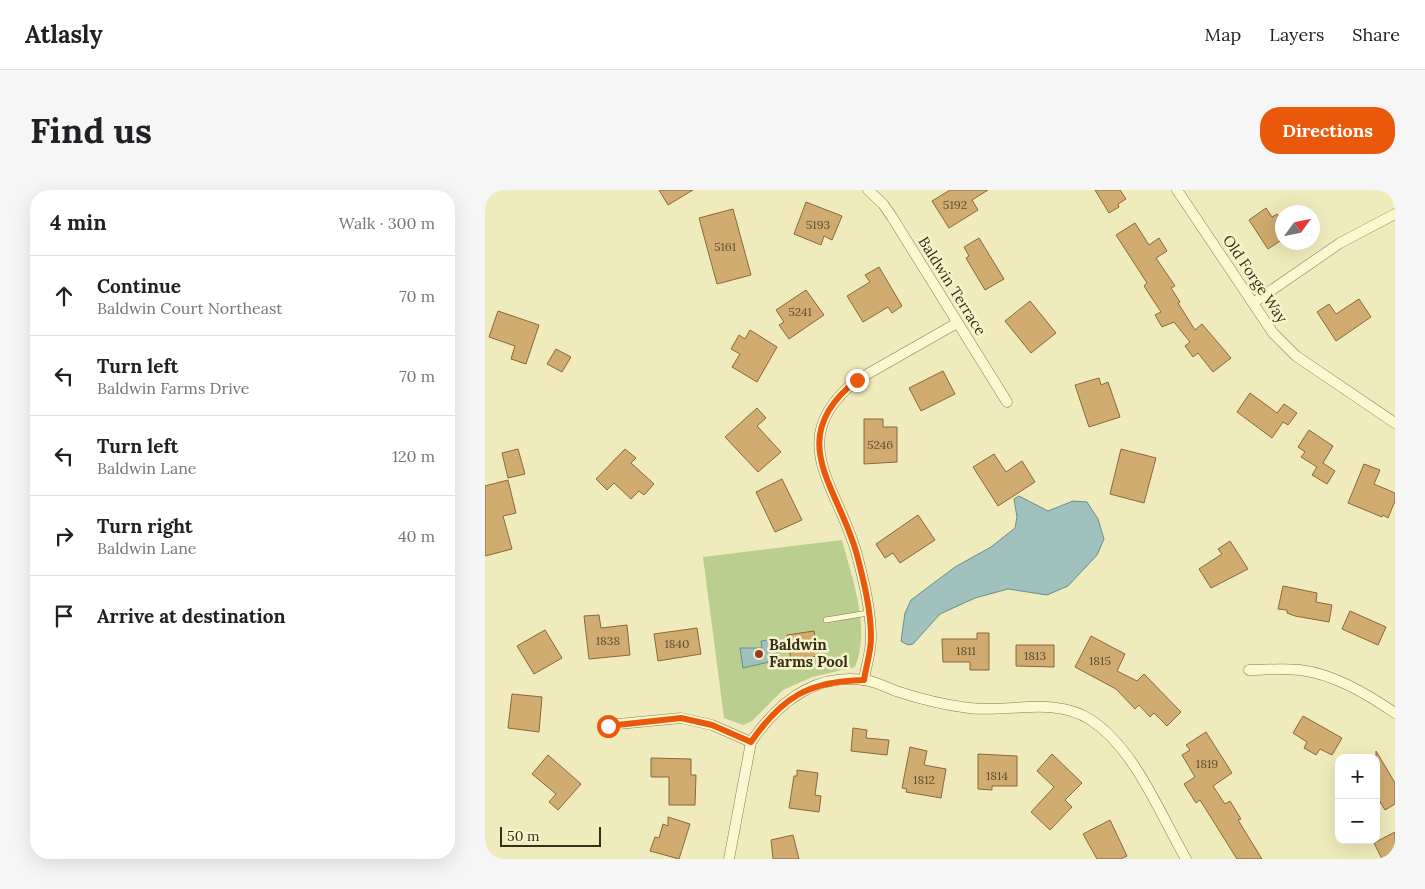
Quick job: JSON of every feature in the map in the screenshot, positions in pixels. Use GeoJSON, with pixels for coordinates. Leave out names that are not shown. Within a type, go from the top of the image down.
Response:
{"type":"FeatureCollection","features":[{"type":"Feature","properties":{"kind":"street","name":"Baldwin Terrace"},"geometry":{"type":"LineString","coordinates":[[868,190],[883,204],[892,217],[1007,402]]}},
{"type":"Feature","properties":{"kind":"street","name":"Old Forge Way"},"geometry":{"type":"LineString","coordinates":[[1177,190],[1273,333],[1297,356],[1395,424]]}},
{"type":"Feature","properties":{"kind":"street"},"geometry":{"type":"LineString","coordinates":[[1253,303],[1340,243],[1395,214]]}},
{"type":"Feature","properties":{"kind":"street"},"geometry":{"type":"LineString","coordinates":[[864,680],[871,639],[866,593],[856,552],[823,467],[820,430],[832,404],[857,380],[957,323]]}},
{"type":"Feature","properties":{"kind":"street"},"geometry":{"type":"LineString","coordinates":[[1249,670],[1298,670],[1316,673],[1354,689],[1395,713]]}},
{"type":"Feature","properties":{"kind":"street"},"geometry":{"type":"LineString","coordinates":[[729,859],[751,742],[779,707],[801,692],[824,683],[864,680],[927,701],[970,709],[1037,706],[1066,710],[1090,719],[1110,734],[1128,754],[1186,859]]}},
{"type":"Feature","properties":{"kind":"street"},"geometry":{"type":"LineString","coordinates":[[608,726],[681,718],[712,725],[751,742]]}},
{"type":"Feature","properties":{"kind":"lane"},"geometry":{"type":"LineString","coordinates":[[826,620],[868,613]]}},
{"type":"Feature","properties":{"kind":"green space"},"geometry":{"type":"Polygon","coordinates":[[[842,540],[855,587],[861,620],[859,652],[855,667],[812,677],[783,690],[752,721],[743,725],[724,718],[703,557],[842,540]]]}},
{"type":"Feature","properties":{"kind":"water"},"geometry":{"type":"Polygon","coordinates":[[[1019,496],[1048,511],[1073,501],[1087,502],[1098,519],[1104,539],[1097,555],[1068,586],[1047,595],[1008,589],[975,598],[940,614],[913,644],[908,645],[901,641],[905,613],[911,600],[955,567],[991,547],[1015,528],[1017,517],[1014,499],[1019,496]]]}},
{"type":"Feature","properties":{"kind":"water","name":"Baldwin Farms Pool"},"geometry":{"type":"Polygon","coordinates":[[[775,639],[778,660],[743,668],[740,648],[762,648],[761,641],[775,639]]]}},
{"type":"Feature","properties":{"kind":"building"},"geometry":{"type":"Polygon","coordinates":[[[659,190],[693,190],[668,205],[659,190]]]}},
{"type":"Feature","properties":{"kind":"building"},"geometry":{"type":"Polygon","coordinates":[[[950,190],[988,190],[972,200],[978,210],[949,228],[932,201],[950,190]]]}},
{"type":"Feature","properties":{"kind":"building"},"geometry":{"type":"Polygon","coordinates":[[[1095,190],[1120,190],[1126,199],[1118,204],[1119,207],[1109,213],[1095,190]]]}},
{"type":"Feature","properties":{"kind":"building"},"geometry":{"type":"Polygon","coordinates":[[[806,202],[842,216],[832,240],[824,236],[821,245],[794,234],[806,202]]]}},
{"type":"Feature","properties":{"kind":"building"},"geometry":{"type":"Polygon","coordinates":[[[1266,208],[1272,217],[1275,215],[1275,244],[1268,249],[1249,220],[1266,208]]]}},
{"type":"Feature","properties":{"kind":"building"},"geometry":{"type":"Polygon","coordinates":[[[733,209],[751,275],[717,284],[699,218],[733,209]]]}},
{"type":"Feature","properties":{"kind":"building"},"geometry":{"type":"Polygon","coordinates":[[[1135,223],[1149,245],[1159,238],[1167,251],[1156,258],[1175,286],[1171,288],[1195,330],[1202,324],[1231,358],[1213,372],[1198,353],[1193,357],[1185,346],[1190,342],[1174,322],[1162,327],[1155,315],[1161,312],[1144,286],[1147,283],[1116,235],[1135,223]]]}},
{"type":"Feature","properties":{"kind":"building"},"geometry":{"type":"Polygon","coordinates":[[[979,238],[1004,279],[985,290],[966,258],[969,256],[964,247],[979,238]]]}},
{"type":"Feature","properties":{"kind":"building"},"geometry":{"type":"Polygon","coordinates":[[[879,267],[902,306],[892,313],[888,307],[863,322],[847,296],[870,282],[865,275],[879,267]]]}},
{"type":"Feature","properties":{"kind":"building"},"geometry":{"type":"Polygon","coordinates":[[[806,290],[824,315],[789,339],[779,325],[784,322],[776,310],[806,290]]]}},
{"type":"Feature","properties":{"kind":"building"},"geometry":{"type":"Polygon","coordinates":[[[1359,299],[1371,317],[1336,341],[1317,312],[1329,304],[1336,314],[1359,299]]]}},
{"type":"Feature","properties":{"kind":"building"},"geometry":{"type":"Polygon","coordinates":[[[1030,301],[1056,333],[1031,353],[1005,321],[1030,301]]]}},
{"type":"Feature","properties":{"kind":"building"},"geometry":{"type":"Polygon","coordinates":[[[498,311],[539,325],[526,364],[511,359],[515,346],[489,337],[498,311]]]}},
{"type":"Feature","properties":{"kind":"building"},"geometry":{"type":"Polygon","coordinates":[[[750,330],[777,347],[757,382],[732,367],[740,354],[731,349],[739,335],[745,339],[750,330]]]}},
{"type":"Feature","properties":{"kind":"building"},"geometry":{"type":"Polygon","coordinates":[[[556,349],[571,357],[562,372],[547,364],[556,349]]]}},
{"type":"Feature","properties":{"kind":"building"},"geometry":{"type":"Polygon","coordinates":[[[943,371],[955,394],[921,411],[909,388],[943,371]]]}},
{"type":"Feature","properties":{"kind":"building"},"geometry":{"type":"Polygon","coordinates":[[[1099,378],[1101,385],[1108,382],[1120,417],[1089,427],[1075,385],[1099,378]]]}},
{"type":"Feature","properties":{"kind":"building"},"geometry":{"type":"Polygon","coordinates":[[[1250,393],[1277,413],[1284,404],[1297,413],[1288,425],[1283,422],[1272,438],[1237,412],[1250,393]]]}},
{"type":"Feature","properties":{"kind":"building"},"geometry":{"type":"Polygon","coordinates":[[[757,408],[766,418],[757,426],[781,452],[758,472],[725,437],[757,408]]]}},
{"type":"Feature","properties":{"kind":"building"},"geometry":{"type":"Polygon","coordinates":[[[864,419],[883,419],[883,427],[897,427],[897,462],[864,464],[864,419]]]}},
{"type":"Feature","properties":{"kind":"building"},"geometry":{"type":"Polygon","coordinates":[[[1309,430],[1333,446],[1323,463],[1335,471],[1327,484],[1312,475],[1317,467],[1301,457],[1305,452],[1298,447],[1309,430]]]}},
{"type":"Feature","properties":{"kind":"building"},"geometry":{"type":"Polygon","coordinates":[[[518,449],[525,474],[508,478],[502,453],[518,449]]]}},
{"type":"Feature","properties":{"kind":"building"},"geometry":{"type":"Polygon","coordinates":[[[625,449],[636,458],[631,463],[654,484],[644,495],[639,491],[631,499],[614,483],[607,490],[596,479],[625,449]]]}},
{"type":"Feature","properties":{"kind":"building"},"geometry":{"type":"Polygon","coordinates":[[[1121,449],[1156,458],[1144,503],[1110,494],[1121,449]]]}},
{"type":"Feature","properties":{"kind":"building"},"geometry":{"type":"Polygon","coordinates":[[[994,454],[1006,472],[1022,461],[1035,482],[998,506],[973,467],[994,454]]]}},
{"type":"Feature","properties":{"kind":"building"},"geometry":{"type":"Polygon","coordinates":[[[1364,464],[1380,470],[1374,484],[1395,493],[1395,501],[1388,518],[1348,503],[1364,464]]]}},
{"type":"Feature","properties":{"kind":"building"},"geometry":{"type":"Polygon","coordinates":[[[782,479],[802,520],[775,532],[756,492],[782,479]]]}},
{"type":"Feature","properties":{"kind":"building"},"geometry":{"type":"Polygon","coordinates":[[[508,480],[516,513],[503,516],[512,549],[485,556],[485,486],[508,480]]]}},
{"type":"Feature","properties":{"kind":"building"},"geometry":{"type":"Polygon","coordinates":[[[918,515],[935,540],[900,563],[893,553],[885,558],[876,544],[918,515]]]}},
{"type":"Feature","properties":{"kind":"building"},"geometry":{"type":"Polygon","coordinates":[[[1230,541],[1248,569],[1211,588],[1199,569],[1222,554],[1218,549],[1230,541]]]}},
{"type":"Feature","properties":{"kind":"building"},"geometry":{"type":"Polygon","coordinates":[[[1283,586],[1317,593],[1316,602],[1332,605],[1329,622],[1295,616],[1287,613],[1287,610],[1278,609],[1283,586]]]}},
{"type":"Feature","properties":{"kind":"building"},"geometry":{"type":"Polygon","coordinates":[[[1350,611],[1386,627],[1378,645],[1342,629],[1350,611]]]}},
{"type":"Feature","properties":{"kind":"building"},"geometry":{"type":"Polygon","coordinates":[[[599,615],[601,628],[627,625],[630,655],[589,659],[584,616],[599,615]]]}},
{"type":"Feature","properties":{"kind":"building"},"geometry":{"type":"Polygon","coordinates":[[[697,628],[701,654],[658,661],[654,634],[697,628]]]}},
{"type":"Feature","properties":{"kind":"building"},"geometry":{"type":"Polygon","coordinates":[[[545,630],[562,658],[534,674],[517,646],[545,630]]]}},
{"type":"Feature","properties":{"kind":"building"},"geometry":{"type":"Polygon","coordinates":[[[814,631],[818,656],[791,660],[787,635],[814,631]]]}},
{"type":"Feature","properties":{"kind":"building"},"geometry":{"type":"Polygon","coordinates":[[[977,633],[989,633],[989,670],[970,670],[970,662],[943,662],[942,639],[977,639],[977,633]]]}},
{"type":"Feature","properties":{"kind":"building"},"geometry":{"type":"Polygon","coordinates":[[[1091,636],[1125,654],[1117,671],[1137,681],[1144,674],[1181,712],[1167,726],[1154,713],[1150,717],[1139,705],[1135,709],[1116,689],[1075,667],[1091,636]]]}},
{"type":"Feature","properties":{"kind":"building"},"geometry":{"type":"Polygon","coordinates":[[[1016,645],[1054,645],[1054,667],[1016,666],[1016,645]]]}},
{"type":"Feature","properties":{"kind":"building"},"geometry":{"type":"Polygon","coordinates":[[[512,694],[542,697],[539,732],[508,728],[512,694]]]}},
{"type":"Feature","properties":{"kind":"building"},"geometry":{"type":"Polygon","coordinates":[[[1303,716],[1342,738],[1332,755],[1320,749],[1316,755],[1304,748],[1307,742],[1293,733],[1303,716]]]}},
{"type":"Feature","properties":{"kind":"building"},"geometry":{"type":"Polygon","coordinates":[[[853,728],[867,730],[866,738],[889,740],[887,755],[851,751],[853,728]]]}},
{"type":"Feature","properties":{"kind":"building"},"geometry":{"type":"Polygon","coordinates":[[[1206,732],[1232,773],[1213,786],[1225,804],[1230,801],[1241,819],[1238,820],[1262,859],[1237,859],[1200,800],[1196,803],[1184,784],[1195,777],[1182,755],[1190,750],[1186,745],[1206,732]]]}},
{"type":"Feature","properties":{"kind":"building"},"geometry":{"type":"Polygon","coordinates":[[[910,747],[927,751],[924,765],[946,769],[941,798],[906,792],[907,789],[902,788],[910,747]]]}},
{"type":"Feature","properties":{"kind":"building"},"geometry":{"type":"Polygon","coordinates":[[[978,754],[1017,756],[1017,786],[992,786],[992,790],[978,789],[978,754]]]}},
{"type":"Feature","properties":{"kind":"building"},"geometry":{"type":"Polygon","coordinates":[[[1052,754],[1082,783],[1065,800],[1072,807],[1050,830],[1031,812],[1054,787],[1037,771],[1052,754]]]}},
{"type":"Feature","properties":{"kind":"building"},"geometry":{"type":"Polygon","coordinates":[[[548,755],[581,784],[558,810],[549,802],[556,794],[532,774],[548,755]]]}},
{"type":"Feature","properties":{"kind":"building"},"geometry":{"type":"Polygon","coordinates":[[[651,758],[691,759],[691,775],[696,775],[695,805],[669,805],[669,777],[651,777],[651,758]]]}},
{"type":"Feature","properties":{"kind":"building"},"geometry":{"type":"Polygon","coordinates":[[[1380,758],[1395,783],[1395,804],[1385,810],[1380,802],[1380,758]]]}},
{"type":"Feature","properties":{"kind":"building"},"geometry":{"type":"Polygon","coordinates":[[[797,770],[818,773],[815,795],[821,796],[819,812],[789,808],[794,776],[797,776],[797,770]]]}},
{"type":"Feature","properties":{"kind":"building"},"geometry":{"type":"Polygon","coordinates":[[[668,817],[690,824],[679,859],[650,851],[655,837],[659,838],[663,824],[668,826],[668,817]]]}},
{"type":"Feature","properties":{"kind":"building"},"geometry":{"type":"Polygon","coordinates":[[[1110,820],[1127,856],[1121,859],[1097,859],[1083,834],[1110,820]]]}},
{"type":"Feature","properties":{"kind":"building"},"geometry":{"type":"Polygon","coordinates":[[[1395,832],[1395,859],[1382,859],[1374,844],[1380,844],[1380,840],[1395,832]]]}},
{"type":"Feature","properties":{"kind":"building"},"geometry":{"type":"Polygon","coordinates":[[[793,835],[799,859],[773,859],[771,840],[793,835]]]}},
{"type":"Feature","properties":{"kind":"place","name":"Baldwin Farms Pool"},"geometry":{"type":"Point","coordinates":[759,654]}},
{"type":"Feature","properties":{"kind":"route"},"geometry":{"type":"LineString","coordinates":[[608,726],[665,718],[681,718],[712,725],[751,742],[779,707],[801,692],[824,683],[864,680],[871,639],[866,593],[856,552],[823,467],[819,440],[825,416],[832,404],[857,380]]}}]}
